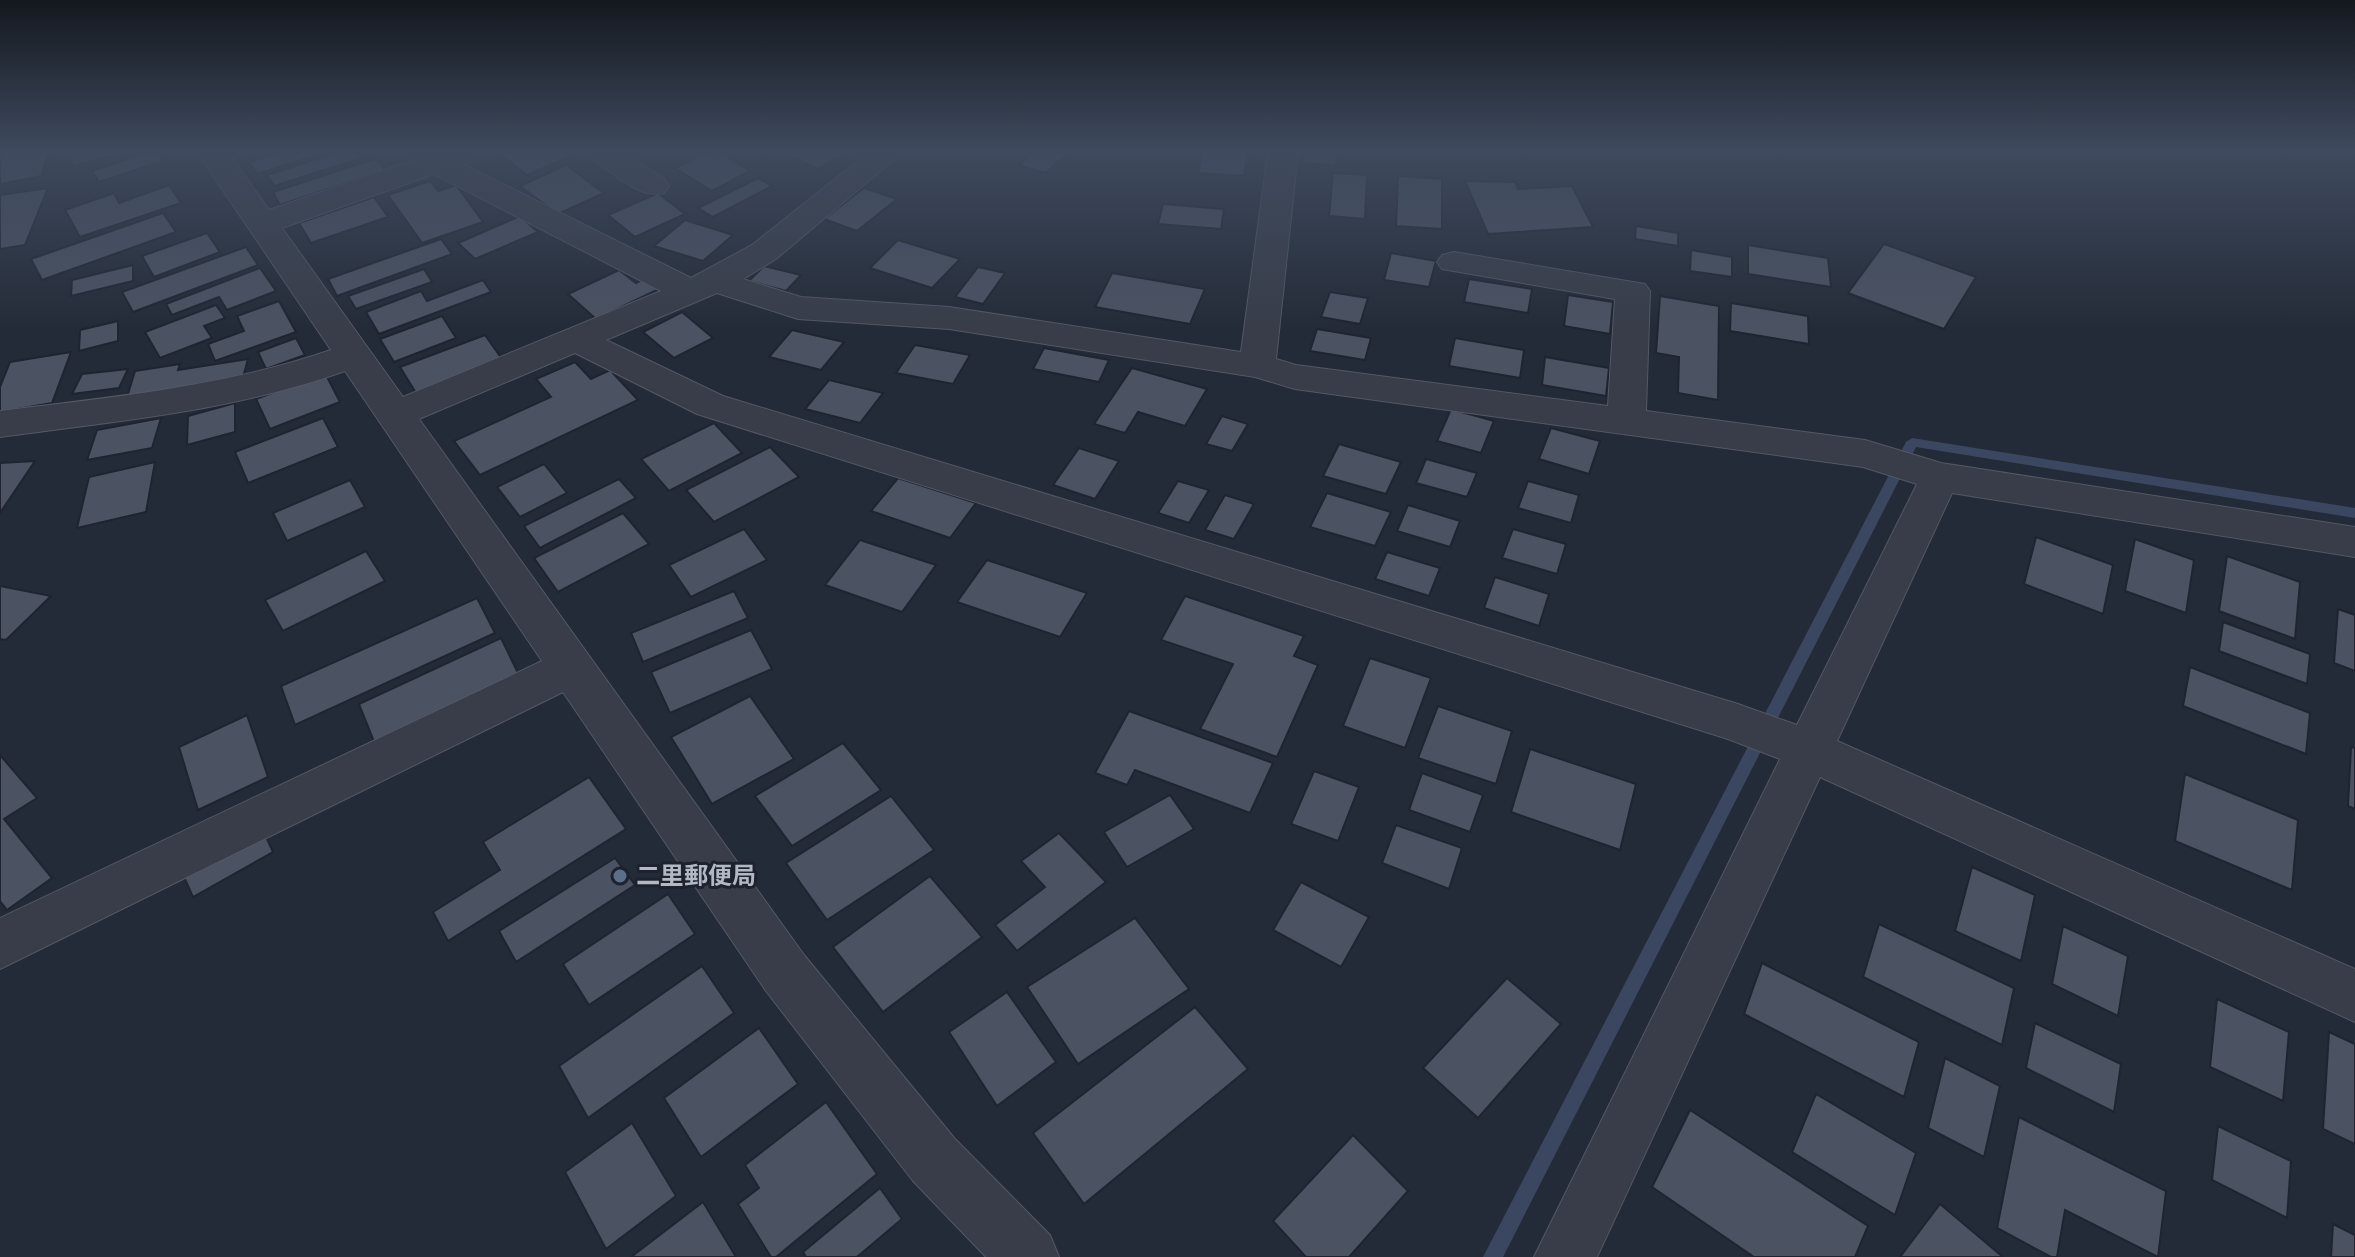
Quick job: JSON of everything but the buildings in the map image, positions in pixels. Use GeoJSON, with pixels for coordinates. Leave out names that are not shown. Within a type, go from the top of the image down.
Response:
{"type":"FeatureCollection","features":[{"type":"Feature","properties":{"kind":"street"},"geometry":{"type":"LineString","coordinates":[[255,211],[785,973],[934,1160],[1028,1257]]}},
{"type":"Feature","properties":{"kind":"street"},"geometry":{"type":"LineString","coordinates":[[264,223],[300,211]]}},
{"type":"Feature","properties":{"kind":"street"},"geometry":{"type":"LineString","coordinates":[[555,211],[702,286],[798,308],[949,318],[1257,366],[1295,377],[1865,454],[1940,477],[2355,542]]}},
{"type":"Feature","properties":{"kind":"street"},"geometry":{"type":"LineString","coordinates":[[396,414],[702,286],[764,252],[815,211]]}},
{"type":"Feature","properties":{"kind":"street"},"geometry":{"type":"LineString","coordinates":[[1257,366],[1276,211]]}},
{"type":"Feature","properties":{"kind":"street"},"geometry":{"type":"LineString","coordinates":[[1454,262],[1633,291],[1626,422]]}},
{"type":"Feature","properties":{"kind":"street"},"geometry":{"type":"LineString","coordinates":[[574,338],[710,405],[1738,723],[1807,749],[2355,996]]}},
{"type":"Feature","properties":{"kind":"street"},"geometry":{"type":"LineString","coordinates":[[0,424],[189,399],[288,378],[355,354]]}},
{"type":"Feature","properties":{"kind":"street"},"geometry":{"type":"LineString","coordinates":[[1565,1257],[1940,477]]}},
{"type":"Feature","properties":{"kind":"street"},"geometry":{"type":"LineString","coordinates":[[0,944],[572,667]]}},
{"type":"Feature","properties":{"kind":"waterway"},"geometry":{"type":"LineString","coordinates":[[1493,1257],[1912,442],[2355,513]]}},
{"type":"Feature","properties":{"kind":"place","name":"二里郵便局"},"geometry":{"type":"Point","coordinates":[620,876]}}]}
